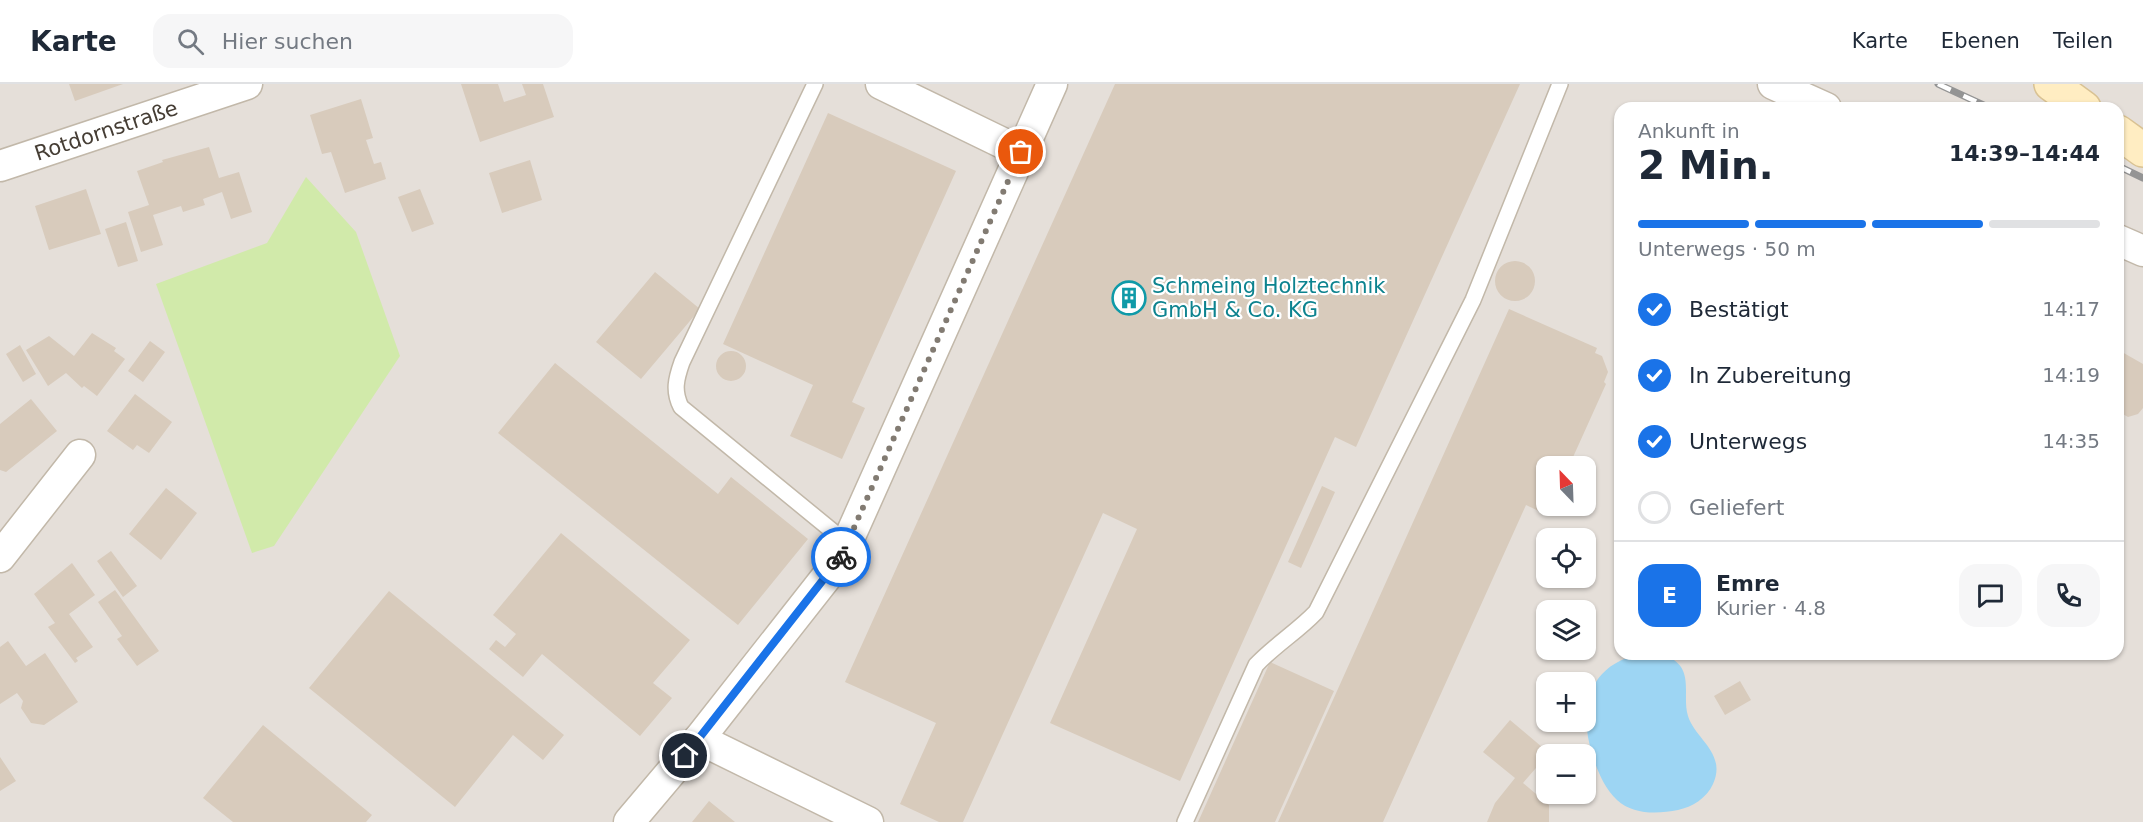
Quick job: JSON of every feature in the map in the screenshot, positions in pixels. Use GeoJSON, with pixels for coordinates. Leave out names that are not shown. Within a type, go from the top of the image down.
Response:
{"type":"FeatureCollection","features":[{"type":"Feature","properties":{"kind":"main road"},"geometry":{"type":"LineString","coordinates":[[2051,84],[2076,102]]}},
{"type":"Feature","properties":{"kind":"main road"},"geometry":{"type":"LineString","coordinates":[[2124,136],[2143,150]]}},
{"type":"Feature","properties":{"kind":"street","name":"Rotdornstraße"},"geometry":{"type":"LineString","coordinates":[[0,166],[247,84]]}},
{"type":"Feature","properties":{"kind":"street"},"geometry":{"type":"LineString","coordinates":[[881,84],[1021,152]]}},
{"type":"Feature","properties":{"kind":"street"},"geometry":{"type":"LineString","coordinates":[[629,822],[699,739],[839,561],[1052,84]]}},
{"type":"Feature","properties":{"kind":"street"},"geometry":{"type":"LineString","coordinates":[[1773,84],[1813,102]]}},
{"type":"Feature","properties":{"kind":"street"},"geometry":{"type":"LineString","coordinates":[[2124,243],[2143,251]]}},
{"type":"Feature","properties":{"kind":"street"},"geometry":{"type":"LineString","coordinates":[[0,557],[80,455]]}},
{"type":"Feature","properties":{"kind":"street"},"geometry":{"type":"LineString","coordinates":[[699,739],[868,822]]}},
{"type":"Feature","properties":{"kind":"lane"},"geometry":{"type":"LineString","coordinates":[[815,84],[682,362],[676,380],[675,395],[681,407],[847,543]]}},
{"type":"Feature","properties":{"kind":"lane"},"geometry":{"type":"LineString","coordinates":[[1185,822],[1256,665],[1273,648],[1298,631],[1316,612],[1473,300],[1560,84]]}},
{"type":"Feature","properties":{"kind":"shaded area"},"geometry":{"type":"Polygon","coordinates":[[[0,84],[2143,84],[2143,822],[0,822],[0,84]]]}},
{"type":"Feature","properties":{"kind":"green space"},"geometry":{"type":"Polygon","coordinates":[[[306,177],[356,232],[400,356],[274,546],[252,553],[156,284],[267,243],[306,177]]]}},
{"type":"Feature","properties":{"kind":"water"},"geometry":{"type":"Polygon","coordinates":[[[1622,660],[1674,660],[1677,662],[1684,673],[1688,716],[1713,755],[1716,764],[1713,784],[1703,798],[1689,807],[1662,812],[1638,811],[1617,800],[1609,791],[1596,764],[1596,744],[1589,744],[1588,740],[1587,732],[1596,732],[1597,680],[1622,660]]]}},
{"type":"Feature","properties":{"kind":"building"},"geometry":{"type":"Polygon","coordinates":[[[69,84],[123,84],[75,101],[69,84]]]}},
{"type":"Feature","properties":{"kind":"building"},"geometry":{"type":"Polygon","coordinates":[[[461,84],[498,84],[504,102],[526,95],[522,84],[543,84],[554,117],[480,142],[461,84]]]}},
{"type":"Feature","properties":{"kind":"building"},"geometry":{"type":"Polygon","coordinates":[[[1115,84],[1520,84],[1356,447],[1335,437],[1180,781],[1050,723],[1137,529],[1103,513],[963,822],[939,822],[900,804],[936,723],[845,682],[1115,84]]]}},
{"type":"Feature","properties":{"kind":"building"},"geometry":{"type":"Polygon","coordinates":[[[361,99],[373,138],[366,140],[374,164],[381,162],[386,179],[345,193],[331,152],[322,154],[310,115],[361,99]]]}},
{"type":"Feature","properties":{"kind":"building"},"geometry":{"type":"Polygon","coordinates":[[[828,113],[956,171],[852,402],[865,408],[842,459],[790,436],[813,385],[723,344],[828,113]]]}},
{"type":"Feature","properties":{"kind":"building"},"geometry":{"type":"Polygon","coordinates":[[[209,147],[219,178],[239,172],[252,212],[231,219],[222,192],[203,199],[205,205],[183,212],[181,206],[153,215],[163,245],[141,252],[128,212],[149,205],[137,171],[163,162],[162,160],[209,147]]]}},
{"type":"Feature","properties":{"kind":"building"},"geometry":{"type":"Polygon","coordinates":[[[530,160],[542,200],[502,213],[489,173],[530,160]]]}},
{"type":"Feature","properties":{"kind":"building"},"geometry":{"type":"Polygon","coordinates":[[[86,189],[101,234],[49,250],[35,206],[86,189]]]}},
{"type":"Feature","properties":{"kind":"building"},"geometry":{"type":"Polygon","coordinates":[[[420,189],[434,224],[412,232],[398,197],[420,189]]]}},
{"type":"Feature","properties":{"kind":"building"},"geometry":{"type":"Polygon","coordinates":[[[126,222],[138,261],[118,267],[105,229],[126,222]]]}},
{"type":"Feature","properties":{"kind":"building"},"geometry":{"type":"Polygon","coordinates":[[[1515,261],[1529,267],[1535,281],[1529,295],[1515,301],[1501,295],[1495,281],[1501,267],[1515,261]]]}},
{"type":"Feature","properties":{"kind":"building"},"geometry":{"type":"Polygon","coordinates":[[[655,272],[700,309],[641,379],[596,342],[655,272]]]}},
{"type":"Feature","properties":{"kind":"building"},"geometry":{"type":"Polygon","coordinates":[[[1509,309],[1597,348],[1595,353],[1602,356],[1608,372],[1604,382],[1606,384],[1574,456],[1536,456],[1536,510],[1526,505],[1383,822],[1278,822],[1509,309]]]}},
{"type":"Feature","properties":{"kind":"building"},"geometry":{"type":"Polygon","coordinates":[[[92,333],[116,348],[114,351],[125,359],[97,396],[84,386],[82,388],[66,373],[48,386],[26,350],[49,336],[74,356],[92,333]]]}},
{"type":"Feature","properties":{"kind":"building"},"geometry":{"type":"Polygon","coordinates":[[[150,341],[165,352],[143,382],[128,371],[150,341]]]}},
{"type":"Feature","properties":{"kind":"building"},"geometry":{"type":"Polygon","coordinates":[[[20,345],[36,374],[23,382],[6,354],[20,345]]]}},
{"type":"Feature","properties":{"kind":"building"},"geometry":{"type":"Polygon","coordinates":[[[731,351],[742,355],[746,366],[742,377],[731,381],[720,377],[716,366],[720,355],[731,351]]]}},
{"type":"Feature","properties":{"kind":"building"},"geometry":{"type":"Polygon","coordinates":[[[2124,353],[2143,364],[2143,408],[2138,414],[2128,417],[2124,415],[2124,353]]]}},
{"type":"Feature","properties":{"kind":"building"},"geometry":{"type":"Polygon","coordinates":[[[555,363],[718,494],[731,477],[808,539],[738,625],[498,433],[555,363]]]}},
{"type":"Feature","properties":{"kind":"building"},"geometry":{"type":"Polygon","coordinates":[[[135,394],[172,422],[149,453],[137,445],[133,450],[107,431],[135,394]]]}},
{"type":"Feature","properties":{"kind":"building"},"geometry":{"type":"Polygon","coordinates":[[[31,399],[57,431],[6,472],[0,470],[0,424],[31,399]]]}},
{"type":"Feature","properties":{"kind":"building"},"geometry":{"type":"Polygon","coordinates":[[[1322,486],[1335,492],[1301,568],[1288,562],[1322,486]]]}},
{"type":"Feature","properties":{"kind":"building"},"geometry":{"type":"Polygon","coordinates":[[[166,488],[197,513],[161,560],[129,534],[166,488]]]}},
{"type":"Feature","properties":{"kind":"building"},"geometry":{"type":"Polygon","coordinates":[[[561,533],[690,640],[653,683],[672,698],[640,736],[542,654],[523,677],[489,649],[496,640],[505,647],[516,634],[493,615],[561,533]]]}},
{"type":"Feature","properties":{"kind":"building"},"geometry":{"type":"Polygon","coordinates":[[[111,551],[137,586],[123,597],[97,561],[111,551]]]}},
{"type":"Feature","properties":{"kind":"building"},"geometry":{"type":"Polygon","coordinates":[[[72,563],[95,595],[69,614],[93,647],[76,658],[78,661],[75,663],[48,627],[55,623],[34,594],[72,563]]]}},
{"type":"Feature","properties":{"kind":"building"},"geometry":{"type":"Polygon","coordinates":[[[115,590],[159,651],[137,666],[117,639],[122,636],[98,602],[115,590]]]}},
{"type":"Feature","properties":{"kind":"building"},"geometry":{"type":"Polygon","coordinates":[[[389,591],[564,735],[543,760],[513,735],[455,807],[309,688],[389,591]]]}},
{"type":"Feature","properties":{"kind":"building"},"geometry":{"type":"Polygon","coordinates":[[[8,641],[26,666],[45,653],[78,702],[44,725],[31,723],[21,708],[23,701],[17,693],[0,704],[0,647],[8,641]]]}},
{"type":"Feature","properties":{"kind":"building"},"geometry":{"type":"Polygon","coordinates":[[[1270,662],[1334,691],[1275,822],[1198,822],[1270,662]]]}},
{"type":"Feature","properties":{"kind":"building"},"geometry":{"type":"Polygon","coordinates":[[[1740,681],[1751,700],[1725,715],[1714,696],[1740,681]]]}},
{"type":"Feature","properties":{"kind":"building"},"geometry":{"type":"Polygon","coordinates":[[[1510,720],[1538,744],[1536,744],[1536,768],[1523,783],[1536,794],[1536,804],[1549,805],[1549,822],[1487,822],[1495,803],[1515,778],[1483,752],[1510,720]]]}},
{"type":"Feature","properties":{"kind":"building"},"geometry":{"type":"Polygon","coordinates":[[[263,725],[372,815],[366,822],[233,822],[203,798],[263,725]]]}},
{"type":"Feature","properties":{"kind":"building"},"geometry":{"type":"Polygon","coordinates":[[[0,757],[16,781],[0,791],[0,757]]]}},
{"type":"Feature","properties":{"kind":"building"},"geometry":{"type":"Polygon","coordinates":[[[709,801],[735,822],[692,822],[709,801]]]}},
{"type":"Feature","properties":{"kind":"railway"},"geometry":{"type":"LineString","coordinates":[[1938,84],[1977,102]]}},
{"type":"Feature","properties":{"kind":"railway"},"geometry":{"type":"LineString","coordinates":[[2124,169],[2143,178]]}},
{"type":"Feature","properties":{"kind":"way so far"},"geometry":{"type":"LineString","coordinates":[[841,557],[884,465],[1021,152]]}},
{"type":"Feature","properties":{"kind":"place","name":"Schmeing Holztechnik GmbH & Co. KG"},"geometry":{"type":"Point","coordinates":[1129,298]}},
{"type":"Feature","properties":{"kind":"route"},"geometry":{"type":"LineString","coordinates":[[685,756],[841,557]]}}]}
